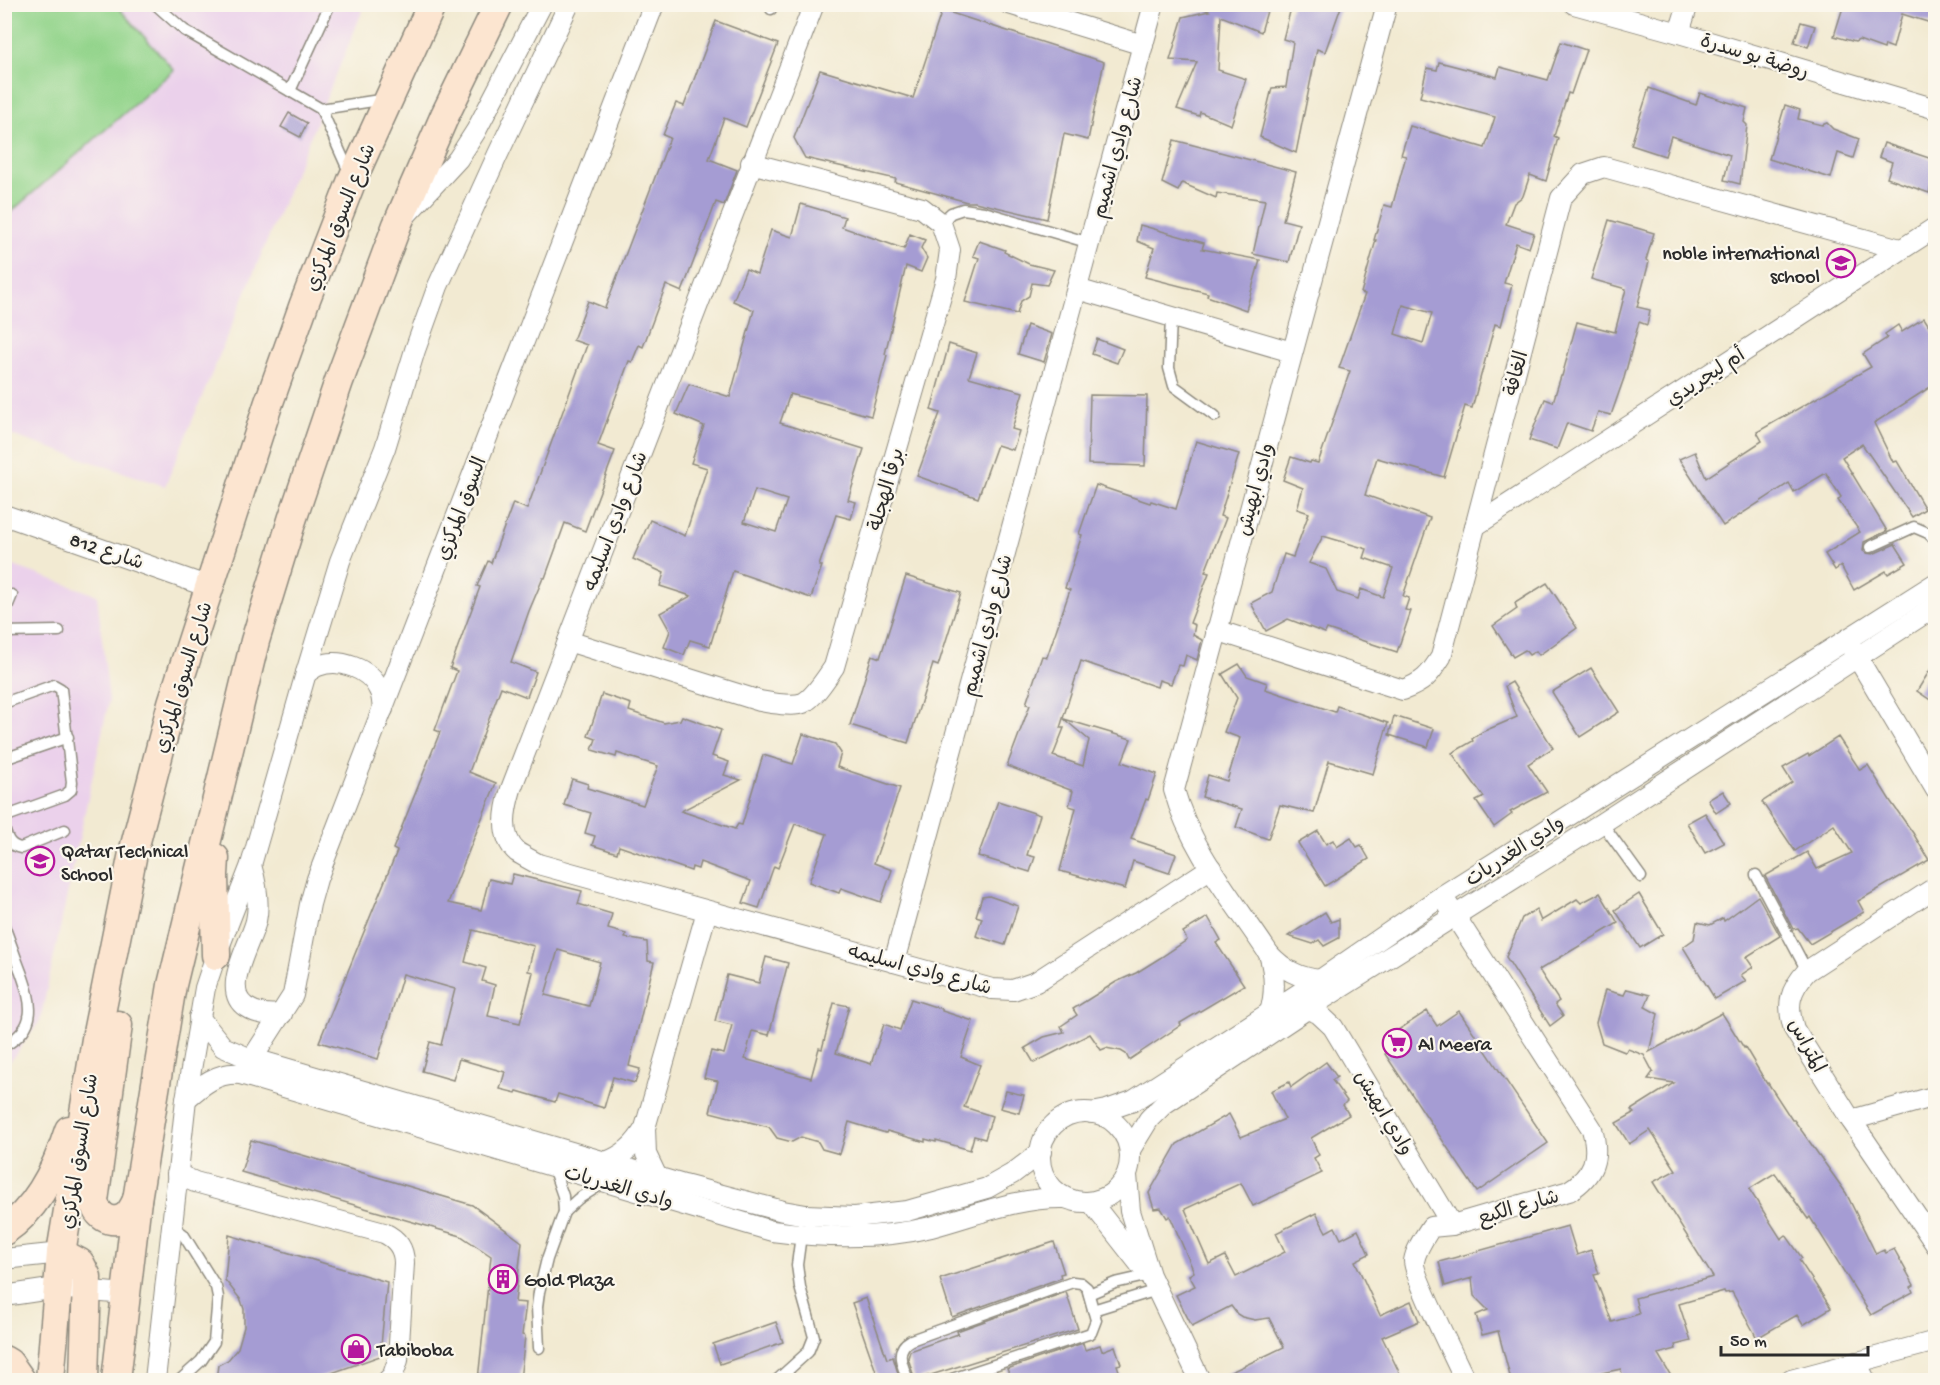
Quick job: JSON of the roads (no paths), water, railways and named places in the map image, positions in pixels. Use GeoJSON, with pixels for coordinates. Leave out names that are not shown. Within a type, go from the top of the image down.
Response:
{"type":"FeatureCollection","features":[{"type":"Feature","properties":{"kind":"main road","name":"شارع السوق المركزي"},"geometry":{"type":"LineString","coordinates":[[50,1380],[61,1253],[97,1033],[133,853],[172,703],[268,405],[352,180],[432,4]]}},
{"type":"Feature","properties":{"kind":"main road"},"geometry":{"type":"LineString","coordinates":[[116,1380],[137,1200],[172,985],[255,641],[292,520],[339,381],[397,225],[445,115],[499,4]]}},
{"type":"Feature","properties":{"kind":"main road"},"geometry":{"type":"LineString","coordinates":[[216,798],[218,835],[214,875],[216,955]]}},
{"type":"Feature","properties":{"kind":"main road"},"geometry":{"type":"LineString","coordinates":[[133,853],[124,977],[94,1201],[99,1213],[105,1218],[116,1220],[127,1216],[137,1200]]}},
{"type":"Feature","properties":{"kind":"main road"},"geometry":{"type":"LineString","coordinates":[[4,1231],[30,1208],[45,1186],[58,1160],[97,1033]]}},
{"type":"Feature","properties":{"kind":"main road"},"geometry":{"type":"LineString","coordinates":[[61,1253],[74,1258],[83,1266],[87,1276],[84,1380]]}},
{"type":"Feature","properties":{"kind":"main road"},"geometry":{"type":"LineString","coordinates":[[4,1360],[9,1363],[21,1380]]}},
{"type":"Feature","properties":{"kind":"street"},"geometry":{"type":"LineString","coordinates":[[397,225],[458,159],[477,131],[542,4]]}},
{"type":"Feature","properties":{"kind":"street"},"geometry":{"type":"LineString","coordinates":[[530,26],[562,4]]}},
{"type":"Feature","properties":{"kind":"street"},"geometry":{"type":"LineString","coordinates":[[155,1380],[186,1099],[199,1017],[216,955],[251,865],[340,561],[385,448],[438,285],[569,4]]}},
{"type":"Feature","properties":{"kind":"street","name":"السوق المركزي"},"geometry":{"type":"LineString","coordinates":[[252,1059],[293,995],[317,879],[654,4]]}},
{"type":"Feature","properties":{"kind":"street","name":"شارع وادي اسليمه"},"geometry":{"type":"LineString","coordinates":[[814,4],[511,789],[504,812],[506,833],[516,850],[538,864],[992,989],[1013,990],[1036,982],[1211,868]]}},
{"type":"Feature","properties":{"kind":"street"},"geometry":{"type":"LineString","coordinates":[[1009,4],[1143,45]]}},
{"type":"Feature","properties":{"kind":"street","name":"شارع وادي اشميم"},"geometry":{"type":"LineString","coordinates":[[894,962],[1154,4]]}},
{"type":"Feature","properties":{"kind":"street","name":"وادي ابهيش"},"geometry":{"type":"LineString","coordinates":[[1320,980],[1297,975],[1277,963],[1269,954],[1188,830],[1174,790],[1387,4]]}},
{"type":"Feature","properties":{"kind":"street","name":"روضة بو سدرة"},"geometry":{"type":"LineString","coordinates":[[1574,4],[1618,10],[1679,33],[1935,109]]}},
{"type":"Feature","properties":{"kind":"street"},"geometry":{"type":"LineString","coordinates":[[1679,33],[1688,4]]}},
{"type":"Feature","properties":{"kind":"street"},"geometry":{"type":"LineString","coordinates":[[496,94],[499,127],[498,154]]}},
{"type":"Feature","properties":{"kind":"street"},"geometry":{"type":"LineString","coordinates":[[751,164],[921,208],[941,223]]}},
{"type":"Feature","properties":{"kind":"street","name":"الغافة"},"geometry":{"type":"LineString","coordinates":[[1216,630],[1403,690],[1420,683],[1431,672],[1441,657],[1561,198],[1582,174],[1604,166],[1900,249]]}},
{"type":"Feature","properties":{"kind":"street","name":"برقا الهجلة"},"geometry":{"type":"LineString","coordinates":[[568,641],[760,702],[803,703],[819,688],[834,667],[946,279],[950,250],[941,223]]}},
{"type":"Feature","properties":{"kind":"street","name":"أم ليجريدي"},"geometry":{"type":"LineString","coordinates":[[1475,526],[1935,227]]}},
{"type":"Feature","properties":{"kind":"street"},"geometry":{"type":"LineString","coordinates":[[1077,289],[1292,352]]}},
{"type":"Feature","properties":{"kind":"street","name":"شارع 812"},"geometry":{"type":"LineString","coordinates":[[6,519],[209,587]]}},
{"type":"Feature","properties":{"kind":"street","name":"وادي الغدريات"},"geometry":{"type":"LineString","coordinates":[[1130,1150],[1149,1119],[1164,1104],[1307,1009],[1602,822],[1852,648],[1935,583]]}},
{"type":"Feature","properties":{"kind":"street","name":"وادي الغدريات"},"geometry":{"type":"LineString","coordinates":[[1092,1113],[1133,1101],[1320,980],[1442,896],[1852,648],[1935,606]]}},
{"type":"Feature","properties":{"kind":"street"},"geometry":{"type":"LineString","coordinates":[[1852,648],[1935,790]]}},
{"type":"Feature","properties":{"kind":"street"},"geometry":{"type":"LineString","coordinates":[[306,673],[318,666],[332,663],[353,666],[371,678],[379,690],[383,709]]}},
{"type":"Feature","properties":{"kind":"street"},"geometry":{"type":"LineString","coordinates":[[251,865],[255,877],[258,904],[256,920],[235,984],[237,998],[243,1006],[259,1014],[282,1014]]}},
{"type":"Feature","properties":{"kind":"street","name":"المتراس"},"geometry":{"type":"LineString","coordinates":[[1935,887],[1807,971],[1797,983],[1791,997],[1789,1014],[1794,1029],[1851,1120],[1935,1245]]}},
{"type":"Feature","properties":{"kind":"street","name":"شارع الكبع"},"geometry":{"type":"LineString","coordinates":[[1442,896],[1592,1129],[1596,1143],[1595,1158],[1590,1172],[1581,1183],[1569,1191],[1452,1225],[1431,1227],[1420,1244],[1413,1263],[1465,1380]]}},
{"type":"Feature","properties":{"kind":"street"},"geometry":{"type":"LineString","coordinates":[[657,1177],[646,1154],[645,1128],[707,911]]}},
{"type":"Feature","properties":{"kind":"street","name":"وادي ابهيش"},"geometry":{"type":"LineString","coordinates":[[1269,954],[1275,977],[1270,1012]]}},
{"type":"Feature","properties":{"kind":"street","name":"وادي ابهيش"},"geometry":{"type":"LineString","coordinates":[[1307,1009],[1318,1013],[1333,1027],[1452,1225]]}},
{"type":"Feature","properties":{"kind":"street","name":"وادي الغدريات"},"geometry":{"type":"LineString","coordinates":[[199,1017],[223,1047],[252,1059],[657,1177],[783,1211],[829,1217],[855,1217],[907,1211],[987,1188],[1012,1174],[1041,1152]]}},
{"type":"Feature","properties":{"kind":"street","name":"وادي الغدريات"},"geometry":{"type":"LineString","coordinates":[[186,1099],[209,1080],[230,1073],[240,1074],[772,1231],[849,1237],[903,1232],[930,1227],[1012,1203],[1065,1198]]}},
{"type":"Feature","properties":{"kind":"street"},"geometry":{"type":"LineString","coordinates":[[1851,1120],[1935,1096]]}},
{"type":"Feature","properties":{"kind":"street"},"geometry":{"type":"LineString","coordinates":[[1092,1113],[1110,1119],[1123,1133],[1130,1150],[1130,1167],[1122,1183],[1109,1196],[1091,1202],[1073,1201],[1057,1193],[1046,1179],[1040,1161],[1048,1132],[1063,1118],[1072,1114],[1092,1113]]}},
{"type":"Feature","properties":{"kind":"street"},"geometry":{"type":"LineString","coordinates":[[606,1162],[630,1148],[645,1128]]}},
{"type":"Feature","properties":{"kind":"street"},"geometry":{"type":"LineString","coordinates":[[177,1174],[195,1182],[384,1233],[395,1240],[402,1251],[404,1263],[398,1360],[393,1375],[388,1380]]}},
{"type":"Feature","properties":{"kind":"street"},"geometry":{"type":"LineString","coordinates":[[1127,1175],[1130,1211],[1153,1283],[1200,1380]]}},
{"type":"Feature","properties":{"kind":"street"},"geometry":{"type":"LineString","coordinates":[[1091,1202],[1153,1283]]}},
{"type":"Feature","properties":{"kind":"street"},"geometry":{"type":"LineString","coordinates":[[4,1259],[61,1253]]}},
{"type":"Feature","properties":{"kind":"street"},"geometry":{"type":"LineString","coordinates":[[4,1296],[57,1288],[125,1294]]}},
{"type":"Feature","properties":{"kind":"street"},"geometry":{"type":"LineString","coordinates":[[1791,1380],[1935,1341]]}},
{"type":"Feature","properties":{"kind":"street"},"geometry":{"type":"LineString","coordinates":[[1856,1362],[1865,1380]]}},
{"type":"Feature","properties":{"kind":"lane"},"geometry":{"type":"LineString","coordinates":[[155,4],[184,30],[321,109],[352,180]]}},
{"type":"Feature","properties":{"kind":"lane"},"geometry":{"type":"LineString","coordinates":[[290,91],[330,4]]}},
{"type":"Feature","properties":{"kind":"lane"},"geometry":{"type":"LineString","coordinates":[[321,109],[387,99]]}},
{"type":"Feature","properties":{"kind":"lane"},"geometry":{"type":"LineString","coordinates":[[941,223],[951,213],[963,209],[984,212],[1090,243]]}},
{"type":"Feature","properties":{"kind":"lane"},"geometry":{"type":"LineString","coordinates":[[1171,316],[1169,368],[1173,386],[1215,416]]}},
{"type":"Feature","properties":{"kind":"lane"},"geometry":{"type":"LineString","coordinates":[[1870,547],[1914,527],[1928,533],[1935,541]]}},
{"type":"Feature","properties":{"kind":"lane"},"geometry":{"type":"LineString","coordinates":[[4,614],[12,595]]}},
{"type":"Feature","properties":{"kind":"lane"},"geometry":{"type":"LineString","coordinates":[[4,632],[59,631]]}},
{"type":"Feature","properties":{"kind":"lane"},"geometry":{"type":"LineString","coordinates":[[4,703],[54,685],[58,686],[62,693],[72,782],[71,790],[65,795],[4,817]]}},
{"type":"Feature","properties":{"kind":"lane"},"geometry":{"type":"LineString","coordinates":[[4,759],[68,737]]}},
{"type":"Feature","properties":{"kind":"lane"},"geometry":{"type":"LineString","coordinates":[[1602,822],[1641,877]]}},
{"type":"Feature","properties":{"kind":"lane"},"geometry":{"type":"LineString","coordinates":[[4,828],[9,843],[21,848],[65,830]]}},
{"type":"Feature","properties":{"kind":"lane"},"geometry":{"type":"LineString","coordinates":[[1756,875],[1807,971]]}},
{"type":"Feature","properties":{"kind":"lane"},"geometry":{"type":"LineString","coordinates":[[4,1046],[19,1036],[27,1024],[31,1009],[28,994],[5,931]]}},
{"type":"Feature","properties":{"kind":"lane"},"geometry":{"type":"LineString","coordinates":[[539,1348],[537,1307],[539,1292],[547,1259],[564,1212],[563,1196],[553,1167]]}},
{"type":"Feature","properties":{"kind":"lane"},"geometry":{"type":"LineString","coordinates":[[564,1212],[578,1198],[605,1182]]}},
{"type":"Feature","properties":{"kind":"lane"},"geometry":{"type":"LineString","coordinates":[[172,1227],[183,1234],[216,1287],[218,1297],[214,1342],[201,1361],[180,1380]]}},
{"type":"Feature","properties":{"kind":"lane"},"geometry":{"type":"LineString","coordinates":[[777,1380],[808,1352],[814,1337],[800,1287],[797,1265],[801,1234]]}},
{"type":"Feature","properties":{"kind":"lane"},"geometry":{"type":"LineString","coordinates":[[908,1380],[900,1353],[902,1347],[911,1340],[1073,1282],[1084,1285],[1089,1294],[1096,1320],[1091,1333],[949,1380]]}},
{"type":"Feature","properties":{"kind":"lane"},"geometry":{"type":"LineString","coordinates":[[1089,1294],[1115,1283],[1153,1283]]}},
{"type":"Feature","properties":{"kind":"lane"},"geometry":{"type":"LineString","coordinates":[[1093,1310],[1153,1283]]}},
{"type":"Feature","properties":{"kind":"place","name":"noble international school"},"geometry":{"type":"Point","coordinates":[1841,263]}},
{"type":"Feature","properties":{"kind":"place","name":"Qatar Technical School"},"geometry":{"type":"Point","coordinates":[40,861]}},
{"type":"Feature","properties":{"kind":"place","name":"Al Meera"},"geometry":{"type":"Point","coordinates":[1397,1043]}},
{"type":"Feature","properties":{"kind":"place","name":"Gold Plaza"},"geometry":{"type":"Point","coordinates":[503,1279]}},
{"type":"Feature","properties":{"kind":"place","name":"Tabiboba"},"geometry":{"type":"Point","coordinates":[356,1349]}}]}
